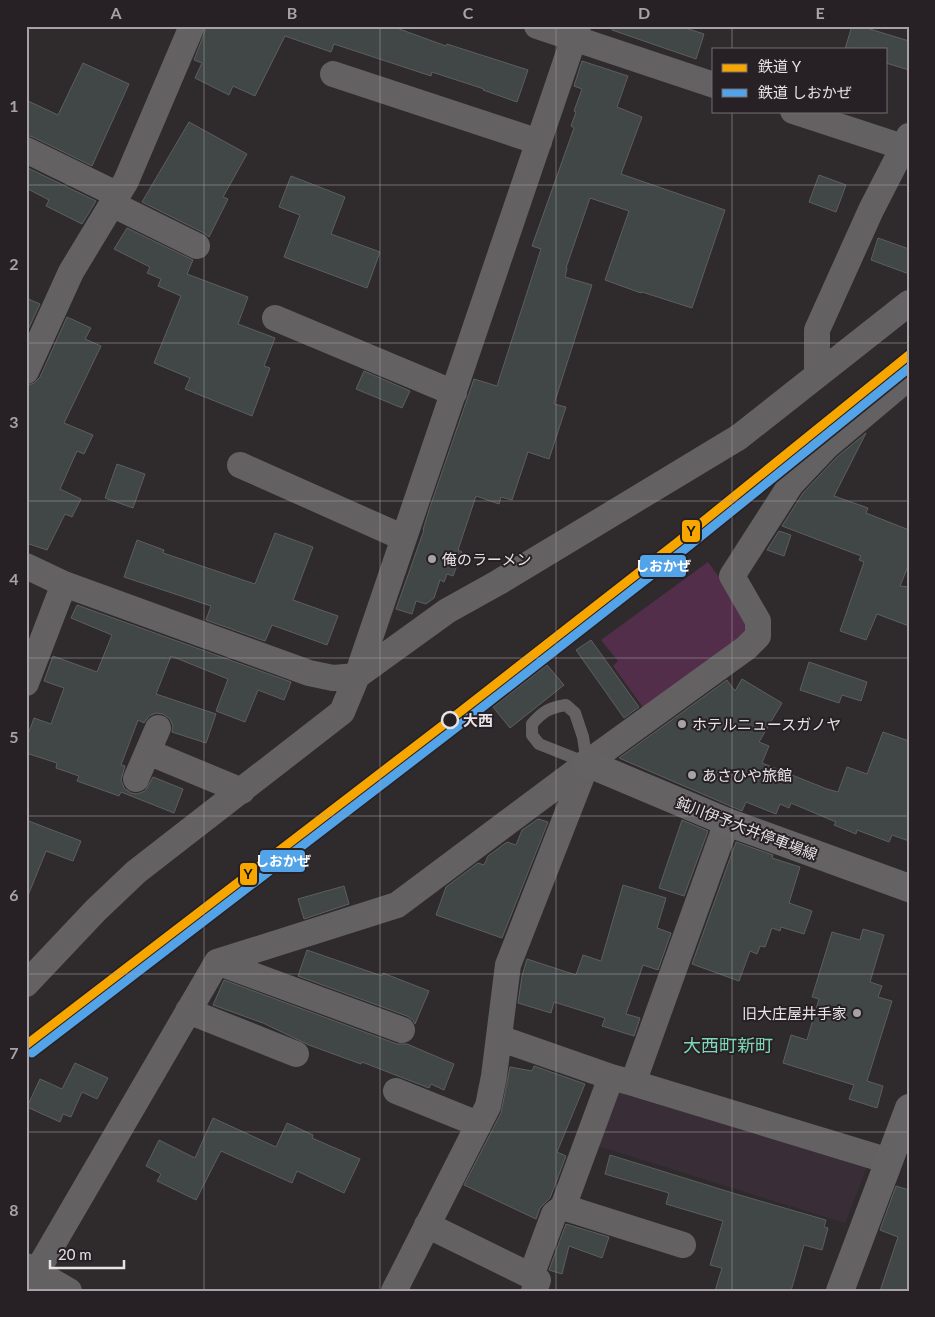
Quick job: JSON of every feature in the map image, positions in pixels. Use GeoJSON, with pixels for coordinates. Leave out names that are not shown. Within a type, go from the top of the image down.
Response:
{"type":"FeatureCollection","features":[{"type":"Feature","properties":{"kind":"main road","name":"鈍川伊予大井停車場線"},"geometry":{"type":"LineString","coordinates":[[587,764],[727,822],[909,888]]}},
{"type":"Feature","properties":{"kind":"main road"},"geometry":{"type":"LineString","coordinates":[[840,1291],[907,1117]]}},
{"type":"Feature","properties":{"kind":"street"},"geometry":{"type":"LineString","coordinates":[[26,372],[71,272],[126,181],[192,26]]}},
{"type":"Feature","properties":{"kind":"street"},"geometry":{"type":"LineString","coordinates":[[537,26],[576,33],[712,84]]}},
{"type":"Feature","properties":{"kind":"street"},"geometry":{"type":"LineString","coordinates":[[26,984],[96,910],[136,872],[342,712],[357,676],[576,33]]}},
{"type":"Feature","properties":{"kind":"street"},"geometry":{"type":"LineString","coordinates":[[333,74],[538,142]]}},
{"type":"Feature","properties":{"kind":"street"},"geometry":{"type":"LineString","coordinates":[[796,112],[907,144],[870,210],[817,330],[818,375]]}},
{"type":"Feature","properties":{"kind":"street"},"geometry":{"type":"LineString","coordinates":[[26,150],[197,246]]}},
{"type":"Feature","properties":{"kind":"street"},"geometry":{"type":"LineString","coordinates":[[26,566],[64,584],[309,673],[333,678],[357,676],[447,611],[499,582],[739,437],[909,303]]}},
{"type":"Feature","properties":{"kind":"street"},"geometry":{"type":"LineString","coordinates":[[275,318],[454,393]]}},
{"type":"Feature","properties":{"kind":"street"},"geometry":{"type":"LineString","coordinates":[[69,1291],[30,1276],[217,962],[397,905],[746,648],[758,636],[758,621],[732,576],[791,484],[827,446],[909,377]]}},
{"type":"Feature","properties":{"kind":"street"},"geometry":{"type":"LineString","coordinates":[[240,465],[404,538]]}},
{"type":"Feature","properties":{"kind":"street"},"geometry":{"type":"LineString","coordinates":[[26,683],[31,653],[64,584]]}},
{"type":"Feature","properties":{"kind":"street"},"geometry":{"type":"LineString","coordinates":[[136,779],[158,728]]}},
{"type":"Feature","properties":{"kind":"street"},"geometry":{"type":"LineString","coordinates":[[148,752],[242,791]]}},
{"type":"Feature","properties":{"kind":"street"},"geometry":{"type":"LineString","coordinates":[[394,1291],[488,1106],[494,1076],[508,965],[587,764]]}},
{"type":"Feature","properties":{"kind":"street"},"geometry":{"type":"LineString","coordinates":[[427,1224],[533,1283],[554,1214],[563,1207],[622,1080],[727,822]]}},
{"type":"Feature","properties":{"kind":"street"},"geometry":{"type":"LineString","coordinates":[[217,962],[402,1030]]}},
{"type":"Feature","properties":{"kind":"street"},"geometry":{"type":"LineString","coordinates":[[188,1011],[296,1054]]}},
{"type":"Feature","properties":{"kind":"street"},"geometry":{"type":"LineString","coordinates":[[499,1038],[622,1080],[889,1161]]}},
{"type":"Feature","properties":{"kind":"street"},"geometry":{"type":"LineString","coordinates":[[396,1091],[478,1124]]}},
{"type":"Feature","properties":{"kind":"street"},"geometry":{"type":"LineString","coordinates":[[563,1207],[683,1245]]}},
{"type":"Feature","properties":{"kind":"lane"},"geometry":{"type":"LineString","coordinates":[[566,705],[575,713],[583,737],[587,764],[539,744],[532,735],[532,724],[539,716],[553,707],[566,705]]}},
{"type":"Feature","properties":{"kind":"shaded area"},"geometry":{"type":"Polygon","coordinates":[[[708,562],[749,618],[753,629],[645,710],[613,666],[618,661],[601,640],[708,562]]]}},
{"type":"Feature","properties":{"kind":"shaded area"},"geometry":{"type":"Polygon","coordinates":[[[617,1086],[867,1167],[845,1223],[598,1146],[617,1086]]]}},
{"type":"Feature","properties":{"kind":"building"},"geometry":{"type":"Polygon","coordinates":[[[207,26],[391,26],[446,46],[447,44],[528,70],[517,102],[432,72],[431,76],[334,44],[331,52],[285,36],[255,96],[233,86],[229,95],[195,78],[202,63],[194,60],[207,26]]]}},
{"type":"Feature","properties":{"kind":"building"},"geometry":{"type":"Polygon","coordinates":[[[613,26],[679,26],[704,34],[696,59],[612,30],[613,26]]]}},
{"type":"Feature","properties":{"kind":"building"},"geometry":{"type":"Polygon","coordinates":[[[852,26],[860,26],[909,41],[909,70],[888,64],[888,48],[845,48],[852,26]]]}},
{"type":"Feature","properties":{"kind":"building"},"geometry":{"type":"Polygon","coordinates":[[[582,61],[628,76],[617,107],[642,117],[621,174],[725,210],[692,308],[605,280],[629,211],[590,198],[566,268],[565,277],[592,285],[554,404],[566,407],[549,459],[528,452],[512,500],[501,497],[499,504],[476,496],[458,550],[462,552],[453,576],[447,574],[444,582],[440,580],[434,598],[426,604],[416,601],[412,614],[396,609],[474,379],[497,386],[541,249],[532,246],[574,128],[571,126],[576,112],[574,111],[582,89],[574,86],[582,61]]]}},
{"type":"Feature","properties":{"kind":"building"},"geometry":{"type":"Polygon","coordinates":[[[83,63],[129,84],[92,166],[26,135],[26,100],[58,115],[83,63]]]}},
{"type":"Feature","properties":{"kind":"building"},"geometry":{"type":"Polygon","coordinates":[[[189,122],[247,154],[223,197],[228,199],[209,237],[142,202],[189,122]]]}},
{"type":"Feature","properties":{"kind":"building"},"geometry":{"type":"Polygon","coordinates":[[[26,167],[96,201],[82,224],[46,206],[49,200],[26,188],[26,167]]]}},
{"type":"Feature","properties":{"kind":"building"},"geometry":{"type":"Polygon","coordinates":[[[819,175],[846,185],[836,212],[809,202],[819,175]]]}},
{"type":"Feature","properties":{"kind":"building"},"geometry":{"type":"Polygon","coordinates":[[[291,176],[345,197],[331,234],[380,252],[367,288],[284,257],[300,215],[279,207],[291,176]]]}},
{"type":"Feature","properties":{"kind":"building"},"geometry":{"type":"Polygon","coordinates":[[[127,228],[193,260],[187,274],[248,297],[238,324],[275,338],[264,366],[270,368],[252,416],[185,389],[190,378],[154,363],[181,296],[158,286],[161,279],[147,273],[150,267],[114,249],[127,228]]]}},
{"type":"Feature","properties":{"kind":"building"},"geometry":{"type":"Polygon","coordinates":[[[878,238],[909,249],[909,274],[871,260],[878,238]]]}},
{"type":"Feature","properties":{"kind":"building"},"geometry":{"type":"Polygon","coordinates":[[[26,298],[40,304],[26,334],[26,298]]]}},
{"type":"Feature","properties":{"kind":"building"},"geometry":{"type":"Polygon","coordinates":[[[67,317],[91,328],[85,339],[101,346],[64,423],[93,435],[84,454],[77,451],[60,489],[81,499],[72,517],[65,514],[47,550],[26,543],[26,386],[34,383],[40,377],[67,317]]]}},
{"type":"Feature","properties":{"kind":"building"},"geometry":{"type":"Polygon","coordinates":[[[364,371],[410,391],[402,408],[356,389],[364,371]]]}},
{"type":"Feature","properties":{"kind":"building"},"geometry":{"type":"Polygon","coordinates":[[[866,433],[834,496],[868,508],[866,513],[909,530],[909,564],[900,586],[909,587],[909,626],[877,614],[866,640],[840,631],[864,562],[859,560],[861,556],[782,526],[803,493],[837,457],[866,433]]]}},
{"type":"Feature","properties":{"kind":"building"},"geometry":{"type":"Polygon","coordinates":[[[117,464],[145,474],[133,508],[105,498],[117,464]]]}},
{"type":"Feature","properties":{"kind":"building"},"geometry":{"type":"Polygon","coordinates":[[[779,531],[791,535],[784,556],[767,550],[779,531]]]}},
{"type":"Feature","properties":{"kind":"building"},"geometry":{"type":"Polygon","coordinates":[[[275,533],[313,547],[293,600],[338,616],[327,645],[272,625],[265,641],[206,620],[211,606],[124,577],[137,540],[164,550],[163,553],[255,584],[275,533]]]}},
{"type":"Feature","properties":{"kind":"building"},"geometry":{"type":"Polygon","coordinates":[[[77,605],[291,682],[284,700],[258,690],[245,722],[216,711],[228,679],[171,656],[156,694],[216,714],[206,743],[172,732],[173,726],[170,719],[163,714],[156,713],[149,716],[144,723],[138,720],[121,765],[125,766],[121,780],[124,788],[131,793],[137,794],[145,791],[153,777],[183,789],[174,813],[121,792],[119,796],[77,781],[79,776],[56,768],[57,763],[26,753],[26,740],[34,718],[51,724],[64,688],[44,681],[53,656],[97,672],[112,635],[71,618],[77,605]]]}},
{"type":"Feature","properties":{"kind":"building"},"geometry":{"type":"Polygon","coordinates":[[[591,640],[639,707],[624,718],[576,650],[591,640]]]}},
{"type":"Feature","properties":{"kind":"building"},"geometry":{"type":"Polygon","coordinates":[[[809,662],[867,682],[861,701],[842,695],[839,703],[800,690],[809,662]]]}},
{"type":"Feature","properties":{"kind":"building"},"geometry":{"type":"Polygon","coordinates":[[[547,665],[564,685],[510,728],[493,707],[547,665]]]}},
{"type":"Feature","properties":{"kind":"building"},"geometry":{"type":"Polygon","coordinates":[[[742,679],[782,703],[759,742],[769,746],[762,763],[827,789],[838,792],[847,767],[867,774],[883,732],[909,741],[909,841],[892,835],[889,842],[857,830],[856,834],[834,825],[836,822],[791,803],[789,808],[780,804],[776,814],[746,802],[742,811],[619,758],[727,680],[735,691],[742,679]]]}},
{"type":"Feature","properties":{"kind":"building"},"geometry":{"type":"Polygon","coordinates":[[[538,819],[548,822],[502,938],[436,915],[446,887],[478,863],[484,865],[488,856],[507,842],[516,845],[522,830],[538,819]]]}},
{"type":"Feature","properties":{"kind":"building"},"geometry":{"type":"Polygon","coordinates":[[[26,820],[81,841],[73,861],[46,851],[27,898],[26,820]]]}},
{"type":"Feature","properties":{"kind":"building"},"geometry":{"type":"Polygon","coordinates":[[[682,820],[708,831],[684,896],[659,888],[682,820]]]}},
{"type":"Feature","properties":{"kind":"building"},"geometry":{"type":"Polygon","coordinates":[[[736,842],[773,855],[772,858],[800,867],[789,903],[812,911],[804,934],[781,927],[780,931],[772,928],[765,947],[760,946],[757,954],[750,951],[739,981],[692,964],[736,842]]]}},
{"type":"Feature","properties":{"kind":"building"},"geometry":{"type":"Polygon","coordinates":[[[623,885],[666,898],[657,928],[671,933],[658,970],[643,965],[626,1014],[640,1018],[634,1036],[602,1026],[605,1018],[554,1002],[551,1013],[518,1003],[527,959],[576,975],[583,955],[601,961],[623,885]]]}},
{"type":"Feature","properties":{"kind":"building"},"geometry":{"type":"Polygon","coordinates":[[[344,886],[349,904],[304,919],[298,899],[344,886]]]}},
{"type":"Feature","properties":{"kind":"building","name":"旧大庄屋井手家"},"geometry":{"type":"Polygon","coordinates":[[[863,929],[884,935],[870,982],[882,986],[878,997],[892,1001],[867,1081],[883,1086],[877,1108],[849,1099],[854,1085],[783,1063],[791,1035],[807,1040],[819,999],[812,997],[832,932],[860,940],[863,929]]]}},
{"type":"Feature","properties":{"kind":"building"},"geometry":{"type":"Polygon","coordinates":[[[307,950],[382,976],[383,973],[429,991],[415,1024],[407,1016],[298,976],[307,950]]]}},
{"type":"Feature","properties":{"kind":"building"},"geometry":{"type":"Polygon","coordinates":[[[224,980],[397,1044],[407,1044],[454,1064],[444,1090],[431,1084],[429,1088],[362,1062],[361,1064],[309,1045],[263,1023],[213,1005],[224,980]]]}},
{"type":"Feature","properties":{"kind":"building"},"geometry":{"type":"Polygon","coordinates":[[[75,1063],[108,1078],[97,1099],[82,1092],[71,1117],[63,1114],[60,1122],[27,1107],[40,1079],[62,1089],[75,1063]]]}},
{"type":"Feature","properties":{"kind":"building"},"geometry":{"type":"Polygon","coordinates":[[[534,1066],[585,1084],[557,1152],[566,1156],[550,1198],[540,1208],[536,1219],[464,1185],[501,1113],[510,1067],[532,1071],[534,1066]]]}},
{"type":"Feature","properties":{"kind":"building"},"geometry":{"type":"Polygon","coordinates":[[[213,1118],[276,1147],[287,1123],[313,1135],[312,1138],[360,1159],[344,1193],[297,1171],[292,1183],[221,1151],[196,1200],[157,1181],[161,1174],[146,1166],[159,1140],[195,1158],[213,1118]]]}},
{"type":"Feature","properties":{"kind":"building"},"geometry":{"type":"Polygon","coordinates":[[[610,1155],[826,1220],[824,1227],[828,1228],[822,1250],[804,1245],[791,1291],[715,1291],[722,1268],[710,1265],[723,1221],[666,1204],[669,1193],[605,1174],[610,1155]]]}},
{"type":"Feature","properties":{"kind":"building"},"geometry":{"type":"Polygon","coordinates":[[[896,1186],[909,1190],[909,1291],[880,1291],[898,1237],[880,1230],[896,1186]]]}},
{"type":"Feature","properties":{"kind":"building"},"geometry":{"type":"Polygon","coordinates":[[[566,1224],[609,1237],[602,1258],[569,1246],[562,1274],[549,1270],[566,1224]]]}},
{"type":"Feature","properties":{"kind":"rail line","name":"Y"},"geometry":{"type":"LineString","coordinates":[[26,1045],[451,719],[679,541],[909,355]]}},
{"type":"Feature","properties":{"kind":"rail line","name":"しおかぜ"},"geometry":{"type":"LineString","coordinates":[[32,1053],[457,727],[685,549],[909,368]]}},
{"type":"Feature","properties":{"kind":"place","name":"俺のラーメン"},"geometry":{"type":"Point","coordinates":[432,559]}},
{"type":"Feature","properties":{"kind":"place","name":"大西"},"geometry":{"type":"Point","coordinates":[450,720]}},
{"type":"Feature","properties":{"kind":"place","name":"ホテルニュースガノヤ"},"geometry":{"type":"Point","coordinates":[682,724]}},
{"type":"Feature","properties":{"kind":"place","name":"あさひや旅館"},"geometry":{"type":"Point","coordinates":[692,775]}},
{"type":"Feature","properties":{"kind":"place","name":"旧大庄屋井手家"},"geometry":{"type":"Point","coordinates":[857,1013]}},
{"type":"Feature","properties":{"kind":"district","name":"大西町新町"},"geometry":{"type":"Point","coordinates":[728,1045]}}]}
